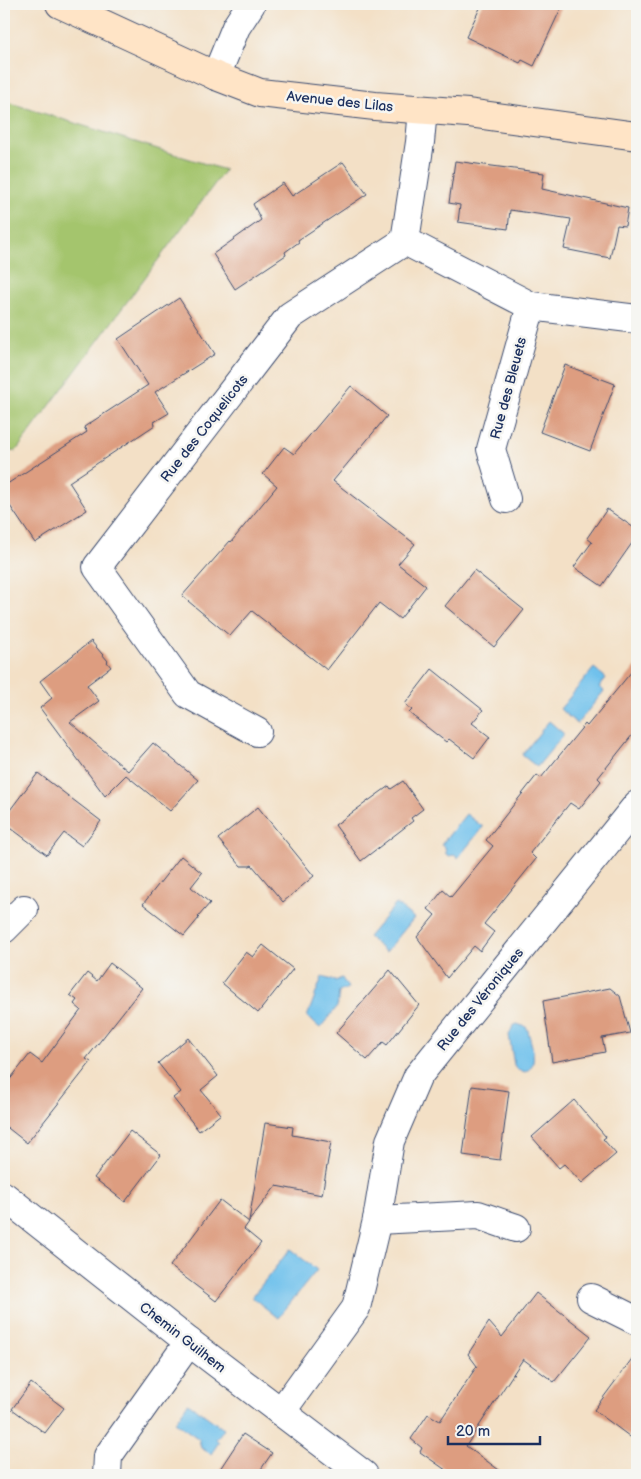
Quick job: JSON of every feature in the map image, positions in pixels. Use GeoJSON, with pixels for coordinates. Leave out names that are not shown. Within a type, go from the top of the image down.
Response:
{"type":"FeatureCollection","features":[{"type":"Feature","properties":{"kind":"street","name":"Avenue des Lilas"},"geometry":{"type":"LineString","coordinates":[[60,4],[216,76],[260,92],[422,110],[468,113],[637,136]]}},
{"type":"Feature","properties":{"kind":"street"},"geometry":{"type":"LineString","coordinates":[[216,76],[236,27],[250,4]]}},
{"type":"Feature","properties":{"kind":"street"},"geometry":{"type":"LineString","coordinates":[[422,110],[420,142],[405,242],[531,306],[637,319]]}},
{"type":"Feature","properties":{"kind":"street","name":"Rue des Coquelicots"},"geometry":{"type":"LineString","coordinates":[[257,732],[188,694],[97,567],[290,316],[405,242]]}},
{"type":"Feature","properties":{"kind":"street","name":"Rue des Bleuets"},"geometry":{"type":"LineString","coordinates":[[506,499],[491,450],[531,306]]}},
{"type":"Feature","properties":{"kind":"street","name":"Rue des Véroniques"},"geometry":{"type":"LineString","coordinates":[[281,1412],[356,1308],[378,1220],[390,1141],[418,1076],[637,805]]}},
{"type":"Feature","properties":{"kind":"street"},"geometry":{"type":"LineString","coordinates":[[4,930],[24,909]]}},
{"type":"Feature","properties":{"kind":"street","name":"Chemin Guilhem"},"geometry":{"type":"LineString","coordinates":[[4,1196],[189,1342],[364,1475]]}},
{"type":"Feature","properties":{"kind":"street"},"geometry":{"type":"LineString","coordinates":[[378,1220],[478,1215],[516,1228]]}},
{"type":"Feature","properties":{"kind":"street"},"geometry":{"type":"LineString","coordinates":[[591,1298],[637,1321]]}},
{"type":"Feature","properties":{"kind":"street"},"geometry":{"type":"LineString","coordinates":[[107,1475],[108,1456],[189,1342]]}},
{"type":"Feature","properties":{"kind":"green space"},"geometry":{"type":"Polygon","coordinates":[[[4,101],[225,170],[16,451],[4,452],[4,101]]]}},
{"type":"Feature","properties":{"kind":"water"},"geometry":{"type":"Polygon","coordinates":[[[594,668],[606,678],[599,687],[604,691],[577,724],[560,709],[594,668]]]}},
{"type":"Feature","properties":{"kind":"water"},"geometry":{"type":"Polygon","coordinates":[[[549,721],[564,734],[537,767],[522,755],[549,721]]]}},
{"type":"Feature","properties":{"kind":"water"},"geometry":{"type":"Polygon","coordinates":[[[466,814],[483,827],[458,858],[454,855],[449,856],[446,854],[445,847],[441,845],[466,814]]]}},
{"type":"Feature","properties":{"kind":"water"},"geometry":{"type":"Polygon","coordinates":[[[396,904],[414,918],[386,952],[368,937],[396,904]]]}},
{"type":"Feature","properties":{"kind":"water"},"geometry":{"type":"Polygon","coordinates":[[[322,977],[335,981],[342,978],[348,988],[339,992],[337,1007],[320,1028],[307,1017],[322,977]]]}},
{"type":"Feature","properties":{"kind":"water"},"geometry":{"type":"Polygon","coordinates":[[[517,1024],[526,1027],[533,1054],[530,1069],[525,1072],[517,1069],[514,1065],[509,1035],[513,1026],[517,1024]]]}},
{"type":"Feature","properties":{"kind":"water"},"geometry":{"type":"Polygon","coordinates":[[[290,1249],[317,1270],[278,1318],[252,1297],[290,1249]]]}},
{"type":"Feature","properties":{"kind":"water"},"geometry":{"type":"Polygon","coordinates":[[[188,1403],[224,1429],[216,1439],[219,1442],[211,1454],[201,1448],[199,1439],[175,1422],[188,1403]]]}},
{"type":"Feature","properties":{"kind":"building"},"geometry":{"type":"Polygon","coordinates":[[[482,4],[563,4],[534,66],[522,60],[520,63],[466,37],[482,4]]]}},
{"type":"Feature","properties":{"kind":"building"},"geometry":{"type":"Polygon","coordinates":[[[455,161],[544,173],[542,189],[628,208],[625,226],[617,225],[610,258],[564,249],[571,219],[510,210],[508,229],[458,222],[460,205],[449,203],[455,161]]]}},
{"type":"Feature","properties":{"kind":"building"},"geometry":{"type":"Polygon","coordinates":[[[343,162],[367,194],[298,240],[299,242],[285,252],[286,255],[235,289],[213,254],[261,220],[253,204],[283,183],[292,196],[343,162]]]}},
{"type":"Feature","properties":{"kind":"building"},"geometry":{"type":"Polygon","coordinates":[[[179,298],[215,354],[155,392],[169,413],[154,422],[155,425],[69,482],[87,510],[35,543],[4,497],[4,486],[87,432],[84,427],[148,385],[118,339],[179,298]]]}},
{"type":"Feature","properties":{"kind":"building"},"geometry":{"type":"Polygon","coordinates":[[[565,365],[615,384],[590,451],[540,432],[565,365]]]}},
{"type":"Feature","properties":{"kind":"building"},"geometry":{"type":"Polygon","coordinates":[[[351,386],[387,416],[333,481],[415,544],[398,564],[426,586],[400,619],[379,603],[327,670],[252,611],[230,636],[182,596],[231,542],[277,486],[263,474],[284,447],[294,454],[351,386]]]}},
{"type":"Feature","properties":{"kind":"building"},"geometry":{"type":"Polygon","coordinates":[[[607,509],[637,530],[637,536],[602,586],[574,567],[592,542],[587,538],[607,509]]]}},
{"type":"Feature","properties":{"kind":"building"},"geometry":{"type":"Polygon","coordinates":[[[474,570],[524,610],[494,647],[445,606],[474,570]]]}},
{"type":"Feature","properties":{"kind":"building"},"geometry":{"type":"Polygon","coordinates":[[[91,641],[111,667],[87,685],[99,701],[70,722],[128,771],[153,743],[198,780],[170,811],[126,775],[105,796],[40,708],[52,698],[40,681],[91,641]]]}},
{"type":"Feature","properties":{"kind":"building"},"geometry":{"type":"Polygon","coordinates":[[[637,665],[637,729],[598,778],[601,781],[579,809],[570,803],[530,853],[536,859],[484,924],[494,932],[480,951],[474,946],[447,978],[417,937],[435,915],[428,909],[443,890],[451,897],[493,846],[486,840],[537,775],[541,778],[637,665]]]}},
{"type":"Feature","properties":{"kind":"building"},"geometry":{"type":"Polygon","coordinates":[[[432,669],[483,710],[472,723],[490,737],[474,758],[449,739],[446,742],[409,713],[412,710],[405,704],[432,669]]]}},
{"type":"Feature","properties":{"kind":"building"},"geometry":{"type":"Polygon","coordinates":[[[38,773],[101,821],[82,846],[64,833],[47,855],[4,823],[4,818],[38,773]]]}},
{"type":"Feature","properties":{"kind":"building"},"geometry":{"type":"Polygon","coordinates":[[[403,781],[423,809],[411,818],[413,821],[361,861],[335,825],[389,786],[391,789],[403,781]]]}},
{"type":"Feature","properties":{"kind":"building"},"geometry":{"type":"Polygon","coordinates":[[[258,807],[314,876],[283,902],[252,865],[241,866],[218,839],[258,807]]]}},
{"type":"Feature","properties":{"kind":"building"},"geometry":{"type":"Polygon","coordinates":[[[181,856],[202,873],[191,887],[210,903],[184,936],[143,904],[181,856]]]}},
{"type":"Feature","properties":{"kind":"building"},"geometry":{"type":"Polygon","coordinates":[[[263,945],[293,969],[258,1013],[222,983],[246,952],[253,957],[263,945]]]}},
{"type":"Feature","properties":{"kind":"building"},"geometry":{"type":"Polygon","coordinates":[[[110,963],[142,988],[86,1059],[91,1062],[27,1143],[4,1125],[4,1087],[30,1054],[42,1063],[81,1010],[74,1004],[77,1000],[70,995],[87,973],[97,981],[110,963]]]}},
{"type":"Feature","properties":{"kind":"building"},"geometry":{"type":"Polygon","coordinates":[[[390,970],[419,1005],[387,1045],[383,1042],[367,1060],[336,1033],[390,970]]]}},
{"type":"Feature","properties":{"kind":"building"},"geometry":{"type":"Polygon","coordinates":[[[610,988],[620,996],[630,1033],[602,1038],[605,1052],[552,1062],[543,1001],[610,988]]]}},
{"type":"Feature","properties":{"kind":"building"},"geometry":{"type":"Polygon","coordinates":[[[188,1038],[218,1076],[201,1090],[221,1114],[199,1131],[173,1098],[181,1092],[158,1063],[188,1038]]]}},
{"type":"Feature","properties":{"kind":"building"},"geometry":{"type":"Polygon","coordinates":[[[472,1086],[509,1091],[500,1160],[463,1155],[472,1086]]]}},
{"type":"Feature","properties":{"kind":"building"},"geometry":{"type":"Polygon","coordinates":[[[574,1100],[606,1137],[603,1139],[616,1154],[582,1183],[564,1164],[559,1168],[532,1137],[574,1100]]]}},
{"type":"Feature","properties":{"kind":"building"},"geometry":{"type":"Polygon","coordinates":[[[265,1123],[293,1127],[292,1135],[331,1142],[322,1195],[276,1186],[249,1221],[265,1123]]]}},
{"type":"Feature","properties":{"kind":"building"},"geometry":{"type":"Polygon","coordinates":[[[130,1131],[161,1155],[125,1202],[94,1178],[130,1131]]]}},
{"type":"Feature","properties":{"kind":"building"},"geometry":{"type":"Polygon","coordinates":[[[220,1200],[249,1222],[244,1229],[261,1243],[216,1301],[170,1266],[220,1200]]]}},
{"type":"Feature","properties":{"kind":"building"},"geometry":{"type":"Polygon","coordinates":[[[536,1293],[591,1336],[554,1382],[523,1359],[466,1446],[506,1475],[453,1475],[420,1452],[422,1448],[411,1439],[428,1414],[440,1421],[477,1366],[468,1354],[489,1322],[502,1337],[536,1293]]]}},
{"type":"Feature","properties":{"kind":"building"},"geometry":{"type":"Polygon","coordinates":[[[637,1352],[637,1442],[594,1410],[637,1352]]]}},
{"type":"Feature","properties":{"kind":"building"},"geometry":{"type":"Polygon","coordinates":[[[31,1383],[64,1408],[45,1433],[12,1409],[31,1383]]]}},
{"type":"Feature","properties":{"kind":"building"},"geometry":{"type":"Polygon","coordinates":[[[243,1434],[272,1453],[257,1475],[216,1475],[243,1434]]]}}]}
